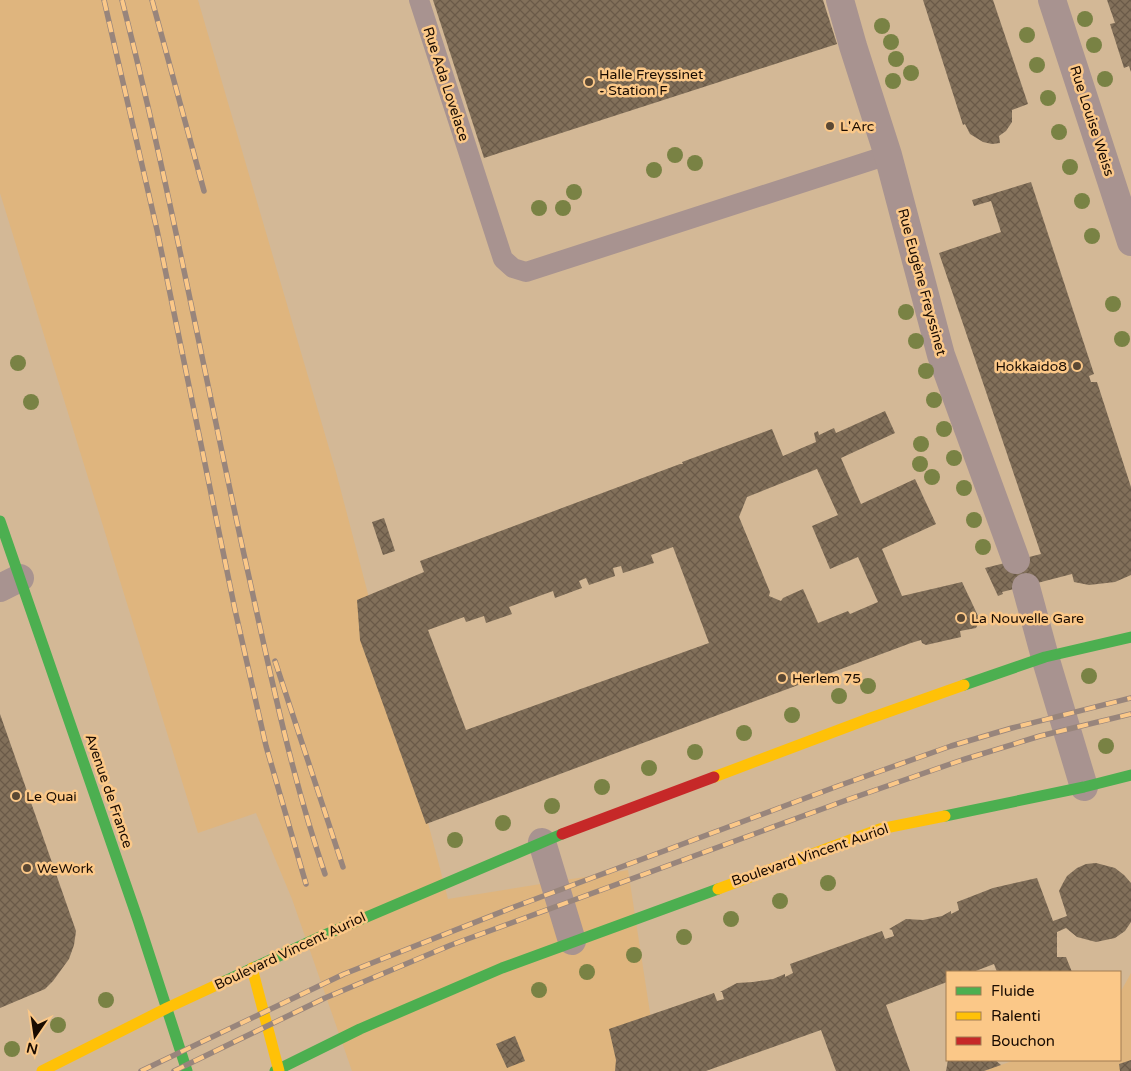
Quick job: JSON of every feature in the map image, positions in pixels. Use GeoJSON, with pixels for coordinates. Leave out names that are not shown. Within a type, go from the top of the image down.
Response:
{"type":"FeatureCollection","features":[{"type":"Feature","properties":{"kind":"main road","name":"Avenue de France"},"geometry":{"type":"LineString","coordinates":[[0,521],[10,583],[140,926],[187,1071]]}},
{"type":"Feature","properties":{"kind":"main road","name":"Boulevard Vincent Auriol"},"geometry":{"type":"LineString","coordinates":[[42,1071],[167,1008],[330,932],[542,842],[868,720],[1045,657],[1131,637]]}},
{"type":"Feature","properties":{"kind":"main road","name":"Boulevard Vincent Auriol"},"geometry":{"type":"LineString","coordinates":[[277,1070],[360,1029],[502,968],[880,829],[1084,787],[1131,775]]}},
{"type":"Feature","properties":{"kind":"main road"},"geometry":{"type":"LineString","coordinates":[[252,968],[277,1070]]}},
{"type":"Feature","properties":{"kind":"street","name":"Rue Eugène Freyssinet"},"geometry":{"type":"LineString","coordinates":[[840,0],[888,155],[941,356],[1016,560]]}},
{"type":"Feature","properties":{"kind":"street","name":"Rue Louise Weiss"},"geometry":{"type":"LineString","coordinates":[[1052,0],[1131,242]]}},
{"type":"Feature","properties":{"kind":"street"},"geometry":{"type":"LineString","coordinates":[[1026,587],[1084,787]]}},
{"type":"Feature","properties":{"kind":"street"},"geometry":{"type":"LineString","coordinates":[[542,842],[572,941]]}},
{"type":"Feature","properties":{"kind":"lane","name":"Rue Ada Lovelace"},"geometry":{"type":"LineString","coordinates":[[419,0],[503,259],[512,268],[526,272],[888,155]]}},
{"type":"Feature","properties":{"kind":"shaded area"},"geometry":{"type":"Polygon","coordinates":[[[0,0],[198,0],[336,472],[448,899],[628,870],[659,1071],[352,1071],[292,899],[256,813],[198,833],[0,193],[0,0]]]}},
{"type":"Feature","properties":{"kind":"shaded area"},"geometry":{"type":"Polygon","coordinates":[[[1131,973],[1131,1071],[984,1071],[1012,1061],[1121,1061],[1121,991],[1131,973]]]}},
{"type":"Feature","properties":{"kind":"building","name":"Halle Freyssinet - Station F"},"geometry":{"type":"Polygon","coordinates":[[[433,0],[823,0],[837,44],[484,158],[433,0]]]}},
{"type":"Feature","properties":{"kind":"building"},"geometry":{"type":"Polygon","coordinates":[[[923,0],[993,0],[1028,104],[1012,110],[1012,122],[1006,131],[999,136],[1000,143],[983,142],[970,134],[965,124],[963,125],[923,0]]]}},
{"type":"Feature","properties":{"kind":"building"},"geometry":{"type":"Polygon","coordinates":[[[1107,0],[1131,0],[1131,72],[1129,66],[1124,68],[1110,24],[1115,23],[1107,0]]]}},
{"type":"Feature","properties":{"kind":"building"},"geometry":{"type":"Polygon","coordinates":[[[1031,182],[1094,374],[1089,376],[1091,382],[1097,382],[1131,487],[1131,575],[1115,582],[1089,585],[1074,582],[1072,574],[1002,592],[1003,594],[998,596],[985,568],[1041,554],[939,253],[1001,232],[991,201],[974,206],[972,200],[1031,182]]]}},
{"type":"Feature","properties":{"kind":"building"},"geometry":{"type":"Polygon","coordinates":[[[885,411],[895,433],[841,458],[861,504],[915,479],[936,524],[882,549],[902,596],[962,582],[980,620],[976,628],[960,631],[961,637],[926,645],[921,640],[911,643],[426,824],[360,640],[357,600],[424,572],[420,561],[683,464],[682,462],[772,429],[783,456],[816,442],[814,433],[818,431],[819,435],[834,428],[836,433],[885,411]],[[817,469],[747,497],[739,517],[770,592],[769,596],[781,601],[783,598],[803,589],[818,623],[848,611],[850,614],[878,602],[858,557],[830,569],[812,526],[838,515],[817,469]],[[673,547],[651,555],[654,563],[623,573],[621,566],[613,568],[615,576],[589,585],[586,578],[579,581],[582,588],[555,598],[553,591],[509,607],[512,614],[486,623],[484,616],[466,622],[464,617],[428,630],[466,730],[709,643],[673,547]]]}},
{"type":"Feature","properties":{"kind":"building"},"geometry":{"type":"Polygon","coordinates":[[[384,518],[395,551],[383,555],[372,522],[384,518]]]}},
{"type":"Feature","properties":{"kind":"building","name":"WeWork"},"geometry":{"type":"Polygon","coordinates":[[[0,714],[76,931],[69,959],[53,981],[45,989],[0,1008],[0,714]]]}},
{"type":"Feature","properties":{"kind":"building"},"geometry":{"type":"Polygon","coordinates":[[[1096,863],[1115,868],[1131,883],[1131,922],[1125,931],[1115,938],[1096,942],[1077,937],[1066,928],[1057,932],[1057,957],[1066,957],[1072,971],[997,971],[994,964],[976,971],[946,971],[946,982],[886,1005],[910,1071],[836,1071],[821,1030],[706,1071],[615,1071],[616,1060],[609,1029],[714,993],[717,1001],[724,999],[722,992],[720,992],[737,983],[773,979],[785,974],[785,977],[793,973],[790,964],[882,931],[885,939],[894,936],[892,930],[889,929],[906,919],[923,920],[942,916],[951,911],[951,914],[959,910],[957,902],[993,888],[1037,878],[1053,921],[1067,916],[1059,891],[1067,876],[1086,864],[1096,863]]]}},
{"type":"Feature","properties":{"kind":"building"},"geometry":{"type":"Polygon","coordinates":[[[515,1036],[525,1061],[507,1068],[496,1044],[515,1036]]]}},
{"type":"Feature","properties":{"kind":"building"},"geometry":{"type":"Polygon","coordinates":[[[1131,1060],[1131,1071],[1120,1071],[1119,1064],[1131,1060]]]}},
{"type":"Feature","properties":{"kind":"building"},"geometry":{"type":"Polygon","coordinates":[[[948,1061],[996,1061],[1001,1065],[984,1071],[946,1071],[948,1061]]]}},
{"type":"Feature","properties":{"kind":"railway"},"geometry":{"type":"LineString","coordinates":[[104,0],[157,230],[235,610],[266,746],[306,884]]}},
{"type":"Feature","properties":{"kind":"railway"},"geometry":{"type":"LineString","coordinates":[[122,0],[172,216],[274,690],[302,801],[325,874]]}},
{"type":"Feature","properties":{"kind":"railway"},"geometry":{"type":"LineString","coordinates":[[152,0],[204,191]]}},
{"type":"Feature","properties":{"kind":"railway"},"geometry":{"type":"LineString","coordinates":[[275,661],[343,867]]}},
{"type":"Feature","properties":{"kind":"railway"},"geometry":{"type":"LineString","coordinates":[[141,1071],[344,974],[514,907],[838,786],[951,746],[1012,728],[1131,698]]}},
{"type":"Feature","properties":{"kind":"railway"},"geometry":{"type":"LineString","coordinates":[[174,1071],[325,998],[451,945],[844,801],[962,760],[1040,736],[1131,714]]}},
{"type":"Feature","properties":{"kind":"traffic: fast"},"geometry":{"type":"LineString","coordinates":[[0,521],[138,920],[187,1071]]}},
{"type":"Feature","properties":{"kind":"traffic: fast"},"geometry":{"type":"LineString","coordinates":[[964,685],[1045,657],[1131,637]]}},
{"type":"Feature","properties":{"kind":"traffic: fast"},"geometry":{"type":"LineString","coordinates":[[945,816],[1084,787],[1131,775]]}},
{"type":"Feature","properties":{"kind":"traffic: fast"},"geometry":{"type":"LineString","coordinates":[[223,982],[322,936],[562,834]]}},
{"type":"Feature","properties":{"kind":"traffic: fast"},"geometry":{"type":"LineString","coordinates":[[275,1071],[360,1029],[502,968],[718,889]]}},
{"type":"Feature","properties":{"kind":"traffic: slow"},"geometry":{"type":"LineString","coordinates":[[714,777],[964,685]]}},
{"type":"Feature","properties":{"kind":"traffic: slow"},"geometry":{"type":"LineString","coordinates":[[718,889],[880,829],[945,816]]}},
{"type":"Feature","properties":{"kind":"traffic: slow"},"geometry":{"type":"LineString","coordinates":[[252,968],[279,1071]]}},
{"type":"Feature","properties":{"kind":"traffic: slow"},"geometry":{"type":"LineString","coordinates":[[42,1071],[223,982]]}},
{"type":"Feature","properties":{"kind":"traffic: jam"},"geometry":{"type":"LineString","coordinates":[[562,834],[714,777]]}},
{"type":"Feature","properties":{"kind":"place","name":"Halle Freyssinet - Station F"},"geometry":{"type":"Point","coordinates":[589,82]}},
{"type":"Feature","properties":{"kind":"place","name":"L'Arc"},"geometry":{"type":"Point","coordinates":[830,126]}},
{"type":"Feature","properties":{"kind":"place","name":"Hokkaido8"},"geometry":{"type":"Point","coordinates":[1077,366]}},
{"type":"Feature","properties":{"kind":"place","name":"La Nouvelle Gare"},"geometry":{"type":"Point","coordinates":[961,618]}},
{"type":"Feature","properties":{"kind":"place","name":"Herlem 75"},"geometry":{"type":"Point","coordinates":[782,678]}},
{"type":"Feature","properties":{"kind":"place","name":"Le Quai"},"geometry":{"type":"Point","coordinates":[16,796]}},
{"type":"Feature","properties":{"kind":"place","name":"WeWork"},"geometry":{"type":"Point","coordinates":[27,868]}}]}
